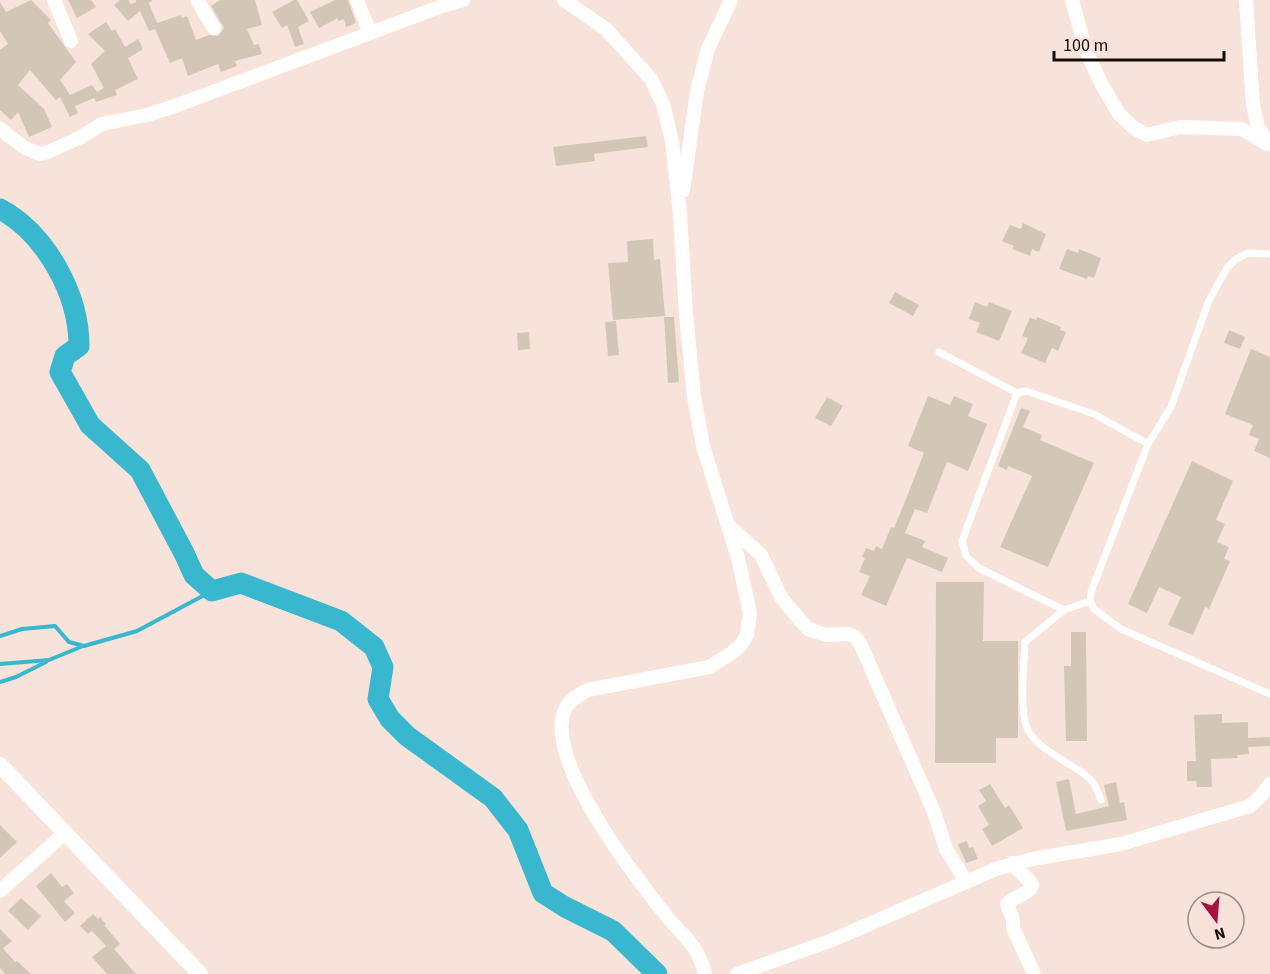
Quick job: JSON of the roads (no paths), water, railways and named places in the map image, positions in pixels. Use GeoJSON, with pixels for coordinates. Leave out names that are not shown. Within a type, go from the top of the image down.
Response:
{"type":"FeatureCollection","features":[{"type":"Feature","properties":{"kind":"street"},"geometry":{"type":"LineString","coordinates":[[54,0],[71,41]]}},
{"type":"Feature","properties":{"kind":"street"},"geometry":{"type":"LineString","coordinates":[[197,0],[214,28]]}},
{"type":"Feature","properties":{"kind":"street"},"geometry":{"type":"LineString","coordinates":[[357,0],[370,33]]}},
{"type":"Feature","properties":{"kind":"street"},"geometry":{"type":"LineString","coordinates":[[0,129],[25,148],[40,154],[48,152],[81,137],[102,124],[165,109],[463,0]]}},
{"type":"Feature","properties":{"kind":"street"},"geometry":{"type":"LineString","coordinates":[[564,0],[606,29],[651,79],[663,104],[672,141],[680,214],[694,397],[703,446],[729,526],[745,584],[750,613],[747,635],[741,645],[727,657],[709,667],[583,693],[568,704],[563,714],[562,729],[565,749],[588,804],[619,853],[666,916],[699,955],[705,974]]}},
{"type":"Feature","properties":{"kind":"street"},"geometry":{"type":"LineString","coordinates":[[680,214],[697,91],[708,50],[730,0]]}},
{"type":"Feature","properties":{"kind":"street"},"geometry":{"type":"LineString","coordinates":[[1072,0],[1086,51],[1102,85],[1119,114],[1134,128],[1147,135],[1180,128],[1242,129],[1269,145]]}},
{"type":"Feature","properties":{"kind":"street"},"geometry":{"type":"LineString","coordinates":[[1246,0],[1253,105],[1258,127],[1269,145]]}},
{"type":"Feature","properties":{"kind":"street"},"geometry":{"type":"LineString","coordinates":[[729,526],[761,555],[782,599],[801,622],[818,634],[848,634],[854,636],[860,643],[934,812],[946,849],[966,881]]}},
{"type":"Feature","properties":{"kind":"street"},"geometry":{"type":"LineString","coordinates":[[0,765],[200,974]]}},
{"type":"Feature","properties":{"kind":"street"},"geometry":{"type":"LineString","coordinates":[[1250,806],[1270,784]]}},
{"type":"Feature","properties":{"kind":"street"},"geometry":{"type":"LineString","coordinates":[[737,974],[830,941],[1012,863],[1131,842],[1270,800]]}},
{"type":"Feature","properties":{"kind":"street"},"geometry":{"type":"LineString","coordinates":[[0,891],[65,833]]}},
{"type":"Feature","properties":{"kind":"street"},"geometry":{"type":"LineString","coordinates":[[1012,863],[1017,871],[1029,879],[1032,885],[1025,894],[1011,899],[1007,904],[1013,920],[1013,928],[1034,974]]}},
{"type":"Feature","properties":{"kind":"lane"},"geometry":{"type":"LineString","coordinates":[[1270,254],[1248,252],[1236,259],[1227,268],[1209,300],[1171,407],[1148,444],[1091,592],[1090,601],[1094,609],[1121,629],[1270,694]]}},
{"type":"Feature","properties":{"kind":"lane"},"geometry":{"type":"LineString","coordinates":[[939,352],[1017,393],[1026,391],[1094,414],[1148,444]]}},
{"type":"Feature","properties":{"kind":"lane"},"geometry":{"type":"LineString","coordinates":[[1017,393],[962,541],[966,556],[979,568],[1064,610]]}},
{"type":"Feature","properties":{"kind":"lane"},"geometry":{"type":"LineString","coordinates":[[1090,601],[1064,610],[1025,642],[1024,711],[1028,730],[1056,756],[1089,778],[1095,785],[1101,800]]}},
{"type":"Feature","properties":{"kind":"waterway"},"geometry":{"type":"LineString","coordinates":[[0,209],[32,234],[57,267],[66,286],[73,306],[79,346],[65,356],[60,372],[90,425],[140,470],[194,575],[212,591],[241,583],[341,621],[374,647],[383,667],[378,699],[390,719],[407,736],[493,798],[518,830],[543,893],[565,907],[613,931],[657,974]]}},
{"type":"Feature","properties":{"kind":"waterway"},"geometry":{"type":"LineString","coordinates":[[0,636],[22,629],[55,626],[69,642],[84,646],[137,631],[212,591]]}},
{"type":"Feature","properties":{"kind":"waterway"},"geometry":{"type":"LineString","coordinates":[[0,664],[49,660],[83,646]]}},
{"type":"Feature","properties":{"kind":"waterway"},"geometry":{"type":"LineString","coordinates":[[0,682],[46,662]]}}]}
